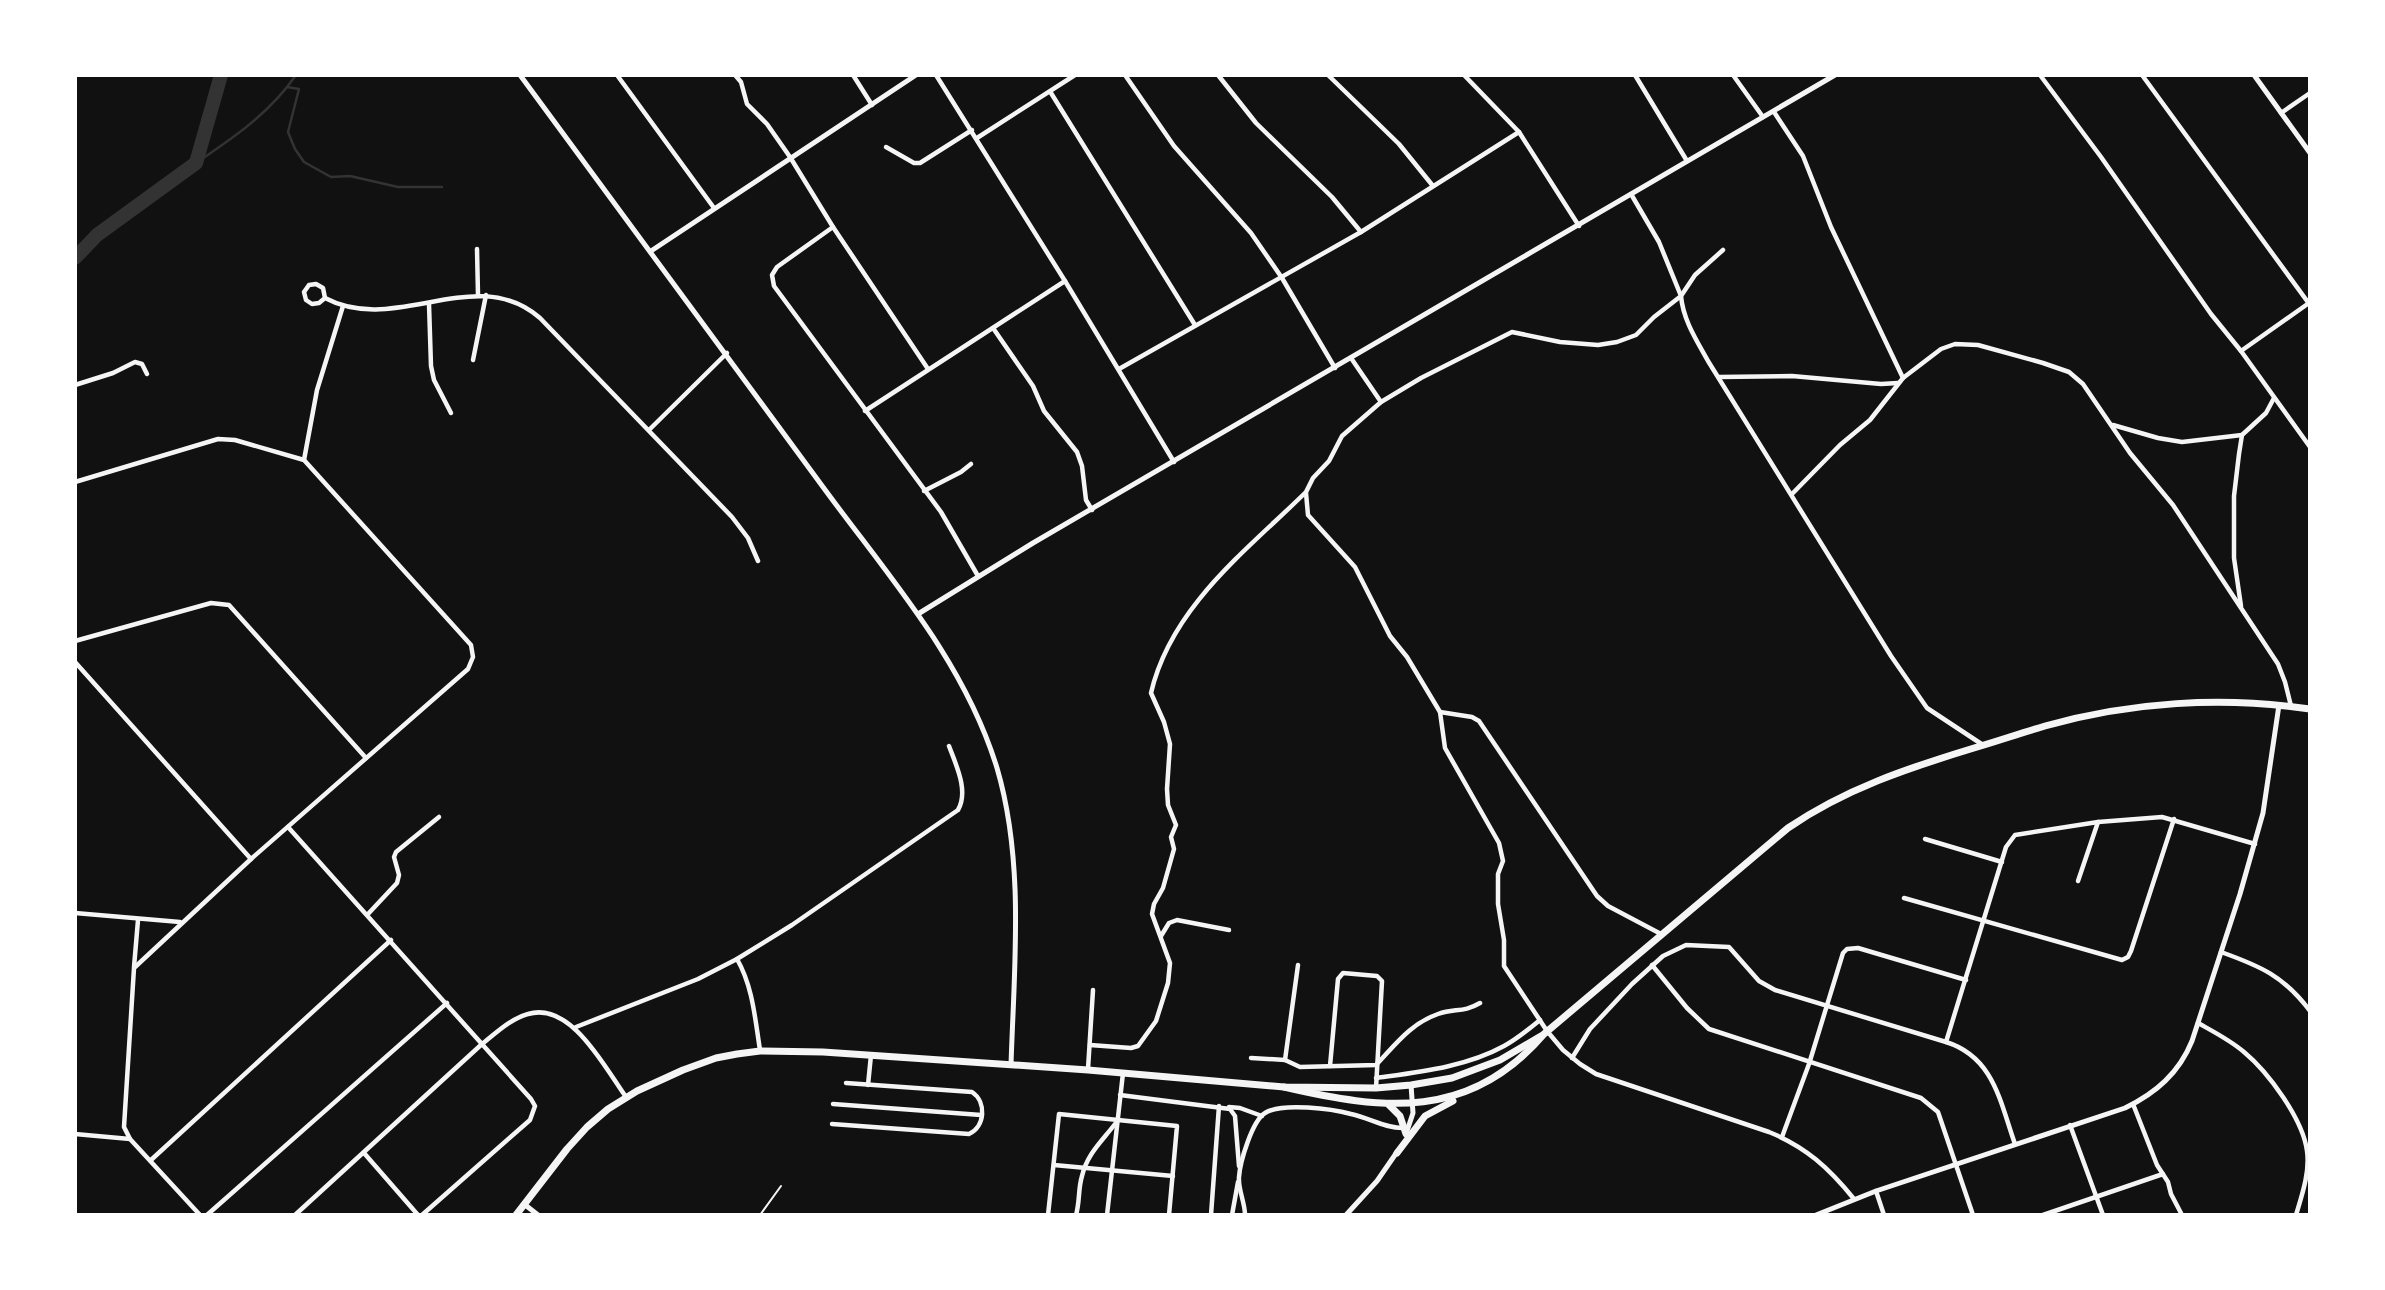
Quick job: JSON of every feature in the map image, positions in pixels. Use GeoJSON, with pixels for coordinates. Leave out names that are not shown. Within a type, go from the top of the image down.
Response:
{"type":"FeatureCollection","features":[{"type":"Feature","properties":{"kind":"highway"},"geometry":{"type":"LineString","coordinates":[[1396,1153],[1430,1112],[1464,1096],[1511,1066],[1545,1033],[1765,846],[1807,816],[1862,786],[2047,725],[2153,706],[2199,702],[2310,709]]}},
{"type":"Feature","properties":{"kind":"highway"},"geometry":{"type":"LineString","coordinates":[[516,1215],[597,1117],[626,1097],[716,1058],[760,1051],[871,1055],[1284,1087],[1376,1088],[1452,1078],[1507,1056],[1545,1033]]}},
{"type":"Feature","properties":{"kind":"highway"},"geometry":{"type":"LineString","coordinates":[[1284,1087],[1318,1095],[1413,1105],[1450,1098],[1484,1084]]}},
{"type":"Feature","properties":{"kind":"highway"},"geometry":{"type":"LineString","coordinates":[[1388,1104],[1400,1116],[1406,1131]]}},
{"type":"Feature","properties":{"kind":"street"},"geometry":{"type":"LineString","coordinates":[[520,75],[918,614],[954,670],[978,718],[1004,796],[1012,855],[1015,908],[1011,1065]]}},
{"type":"Feature","properties":{"kind":"street"},"geometry":{"type":"LineString","coordinates":[[617,75],[714,208]]}},
{"type":"Feature","properties":{"kind":"street"},"geometry":{"type":"LineString","coordinates":[[735,75],[747,104],[767,124],[790,157],[833,227],[928,369]]}},
{"type":"Feature","properties":{"kind":"street"},"geometry":{"type":"LineString","coordinates":[[853,75],[872,105]]}},
{"type":"Feature","properties":{"kind":"street"},"geometry":{"type":"LineString","coordinates":[[651,251],[916,75]]}},
{"type":"Feature","properties":{"kind":"street"},"geometry":{"type":"LineString","coordinates":[[936,75],[1174,461]]}},
{"type":"Feature","properties":{"kind":"street"},"geometry":{"type":"LineString","coordinates":[[977,138],[1076,75]]}},
{"type":"Feature","properties":{"kind":"street"},"geometry":{"type":"LineString","coordinates":[[1125,75],[1174,146],[1251,233],[1282,278],[1335,368]]}},
{"type":"Feature","properties":{"kind":"street"},"geometry":{"type":"LineString","coordinates":[[1218,75],[1256,123],[1332,197],[1361,233]]}},
{"type":"Feature","properties":{"kind":"street"},"geometry":{"type":"LineString","coordinates":[[1328,75],[1399,144],[1433,186]]}},
{"type":"Feature","properties":{"kind":"street"},"geometry":{"type":"LineString","coordinates":[[1464,75],[1519,132],[1579,226]]}},
{"type":"Feature","properties":{"kind":"street"},"geometry":{"type":"LineString","coordinates":[[1635,75],[1687,161]]}},
{"type":"Feature","properties":{"kind":"street"},"geometry":{"type":"LineString","coordinates":[[1733,75],[1763,118]]}},
{"type":"Feature","properties":{"kind":"street"},"geometry":{"type":"LineString","coordinates":[[918,614],[978,576],[1835,75]]}},
{"type":"Feature","properties":{"kind":"street"},"geometry":{"type":"LineString","coordinates":[[2040,75],[2310,447]]}},
{"type":"Feature","properties":{"kind":"street"},"geometry":{"type":"LineString","coordinates":[[2142,75],[2309,303],[2241,351]]}},
{"type":"Feature","properties":{"kind":"street"},"geometry":{"type":"LineString","coordinates":[[2254,75],[2310,153]]}},
{"type":"Feature","properties":{"kind":"street"},"geometry":{"type":"LineString","coordinates":[[1051,93],[1195,325]]}},
{"type":"Feature","properties":{"kind":"street"},"geometry":{"type":"LineString","coordinates":[[2281,113],[2310,93]]}},
{"type":"Feature","properties":{"kind":"street"},"geometry":{"type":"LineString","coordinates":[[1774,112],[1803,156],[1831,227],[1903,378]]}},
{"type":"Feature","properties":{"kind":"street"},"geometry":{"type":"LineString","coordinates":[[886,146],[914,163],[920,163],[972,130]]}},
{"type":"Feature","properties":{"kind":"street"},"geometry":{"type":"LineString","coordinates":[[1118,369],[1361,233],[1519,132]]}},
{"type":"Feature","properties":{"kind":"street"},"geometry":{"type":"LineString","coordinates":[[1631,194],[1659,242],[1681,296],[1688,324],[1891,656],[1927,708],[1984,745]]}},
{"type":"Feature","properties":{"kind":"street"},"geometry":{"type":"LineString","coordinates":[[833,227],[777,267],[772,281],[864,411],[947,521],[978,576]]}},
{"type":"Feature","properties":{"kind":"street"},"geometry":{"type":"LineString","coordinates":[[477,249],[478,295]]}},
{"type":"Feature","properties":{"kind":"street"},"geometry":{"type":"LineString","coordinates":[[1090,1045],[1131,1048],[1138,1046],[1156,1021],[1170,973],[1170,963],[1152,914],[1174,849],[1171,837],[1176,825],[1168,805],[1170,744],[1151,693],[1174,636],[1201,594],[1306,492],[1313,478],[1329,461],[1342,436],[1381,402],[1421,378],[1512,332],[1560,342],[1598,345],[1636,335],[1681,296],[1696,275],[1723,250]]}},
{"type":"Feature","properties":{"kind":"street"},"geometry":{"type":"LineString","coordinates":[[864,411],[1065,281]]}},
{"type":"Feature","properties":{"kind":"street"},"geometry":{"type":"LineString","coordinates":[[319,284],[324,290],[324,298],[319,303],[312,304],[306,300],[304,292],[309,285],[319,284]]}},
{"type":"Feature","properties":{"kind":"street"},"geometry":{"type":"LineString","coordinates":[[324,298],[343,306],[405,308],[478,295],[522,303],[732,517],[748,538],[758,561]]}},
{"type":"Feature","properties":{"kind":"street"},"geometry":{"type":"LineString","coordinates":[[473,360],[486,296]]}},
{"type":"Feature","properties":{"kind":"street"},"geometry":{"type":"LineString","coordinates":[[429,304],[434,380],[452,413]]}},
{"type":"Feature","properties":{"kind":"street"},"geometry":{"type":"LineString","coordinates":[[304,460],[317,390],[343,306]]}},
{"type":"Feature","properties":{"kind":"street"},"geometry":{"type":"LineString","coordinates":[[993,328],[1033,386],[1044,411],[1077,452],[1082,466],[1086,500],[1092,510]]}},
{"type":"Feature","properties":{"kind":"street"},"geometry":{"type":"LineString","coordinates":[[1792,495],[1840,445],[1870,420],[1903,378],[1948,346],[1978,345],[2069,372],[2083,383],[2130,453],[2173,505],[2278,664],[2291,706]]}},
{"type":"Feature","properties":{"kind":"street"},"geometry":{"type":"LineString","coordinates":[[649,430],[727,353]]}},
{"type":"Feature","properties":{"kind":"street"},"geometry":{"type":"LineString","coordinates":[[1351,358],[1381,402]]}},
{"type":"Feature","properties":{"kind":"street"},"geometry":{"type":"LineString","coordinates":[[75,386],[135,362],[142,364],[147,374]]}},
{"type":"Feature","properties":{"kind":"street"},"geometry":{"type":"LineString","coordinates":[[1718,377],[1792,376],[1881,384],[1898,383]]}},
{"type":"Feature","properties":{"kind":"street"},"geometry":{"type":"LineString","coordinates":[[2112,425],[2182,442],[2242,435],[2266,413],[2274,397]]}},
{"type":"Feature","properties":{"kind":"street"},"geometry":{"type":"LineString","coordinates":[[2242,435],[2234,496],[2234,558],[2242,610]]}},
{"type":"Feature","properties":{"kind":"street"},"geometry":{"type":"LineString","coordinates":[[75,482],[218,439],[235,440],[304,460],[462,635],[473,651],[468,669],[251,859],[134,968]]}},
{"type":"Feature","properties":{"kind":"street"},"geometry":{"type":"LineString","coordinates":[[924,491],[971,464]]}},
{"type":"Feature","properties":{"kind":"street"},"geometry":{"type":"LineString","coordinates":[[1306,492],[1308,515],[1355,567],[1390,636],[1407,657],[1440,712],[1446,748],[1499,844],[1503,855],[1498,874],[1497,904],[1504,940],[1504,966],[1541,1020],[1545,1033],[1572,1058],[1606,1078],[1782,1137],[1817,1158],[1854,1199]]}},
{"type":"Feature","properties":{"kind":"street"},"geometry":{"type":"LineString","coordinates":[[75,642],[211,603],[229,605],[366,758]]}},
{"type":"Feature","properties":{"kind":"street"},"geometry":{"type":"LineString","coordinates":[[75,662],[251,859]]}},
{"type":"Feature","properties":{"kind":"street"},"geometry":{"type":"LineString","coordinates":[[1816,1215],[1876,1191],[2133,1104],[2161,1086],[2187,1054],[2255,844],[2268,788],[2279,705]]}},
{"type":"Feature","properties":{"kind":"street"},"geometry":{"type":"LineString","coordinates":[[1440,712],[1472,717],[1479,721],[1597,896],[1608,906],[1662,935]]}},
{"type":"Feature","properties":{"kind":"street"},"geometry":{"type":"LineString","coordinates":[[576,1027],[698,979],[737,959],[792,925],[960,808],[962,790],[949,746]]}},
{"type":"Feature","properties":{"kind":"street"},"geometry":{"type":"LineString","coordinates":[[368,914],[397,883],[399,875],[394,857],[396,852],[439,817]]}},
{"type":"Feature","properties":{"kind":"street"},"geometry":{"type":"LineString","coordinates":[[1946,1042],[2006,847],[2015,835],[2098,822],[2162,817],[2255,844]]}},
{"type":"Feature","properties":{"kind":"street"},"geometry":{"type":"LineString","coordinates":[[1904,898],[2116,960],[2128,957],[2174,819]]}},
{"type":"Feature","properties":{"kind":"street"},"geometry":{"type":"LineString","coordinates":[[2078,881],[2098,822]]}},
{"type":"Feature","properties":{"kind":"street"},"geometry":{"type":"LineString","coordinates":[[288,827],[531,1099],[534,1112],[530,1119],[420,1215],[365,1153]]}},
{"type":"Feature","properties":{"kind":"street"},"geometry":{"type":"LineString","coordinates":[[1926,839],[2002,862]]}},
{"type":"Feature","properties":{"kind":"street"},"geometry":{"type":"LineString","coordinates":[[75,913],[181,922]]}},
{"type":"Feature","properties":{"kind":"street"},"geometry":{"type":"LineString","coordinates":[[138,920],[124,1126],[130,1139],[200,1215]]}},
{"type":"Feature","properties":{"kind":"street"},"geometry":{"type":"LineString","coordinates":[[1161,937],[1169,923],[1177,920],[1229,930]]}},
{"type":"Feature","properties":{"kind":"street"},"geometry":{"type":"LineString","coordinates":[[151,1160],[391,940]]}},
{"type":"Feature","properties":{"kind":"street"},"geometry":{"type":"LineString","coordinates":[[1572,1058],[1590,1029],[1663,956],[1686,945],[1723,946],[1734,951],[1751,973],[1766,986],[1946,1042],[1973,1055],[1993,1083],[2015,1144]]}},
{"type":"Feature","properties":{"kind":"street"},"geometry":{"type":"LineString","coordinates":[[1782,1137],[1809,1064],[1840,958],[1847,949],[1852,948],[1966,980]]}},
{"type":"Feature","properties":{"kind":"street"},"geometry":{"type":"LineString","coordinates":[[2221,952],[2273,974],[2290,986],[2310,1011]]}},
{"type":"Feature","properties":{"kind":"street"},"geometry":{"type":"LineString","coordinates":[[737,959],[751,994],[760,1051]]}},
{"type":"Feature","properties":{"kind":"street"},"geometry":{"type":"LineString","coordinates":[[1285,1060],[1298,965]]}},
{"type":"Feature","properties":{"kind":"street"},"geometry":{"type":"LineString","coordinates":[[1652,965],[1695,1017],[1709,1029],[1927,1102],[1938,1112],[1973,1215]]}},
{"type":"Feature","properties":{"kind":"street"},"geometry":{"type":"LineString","coordinates":[[1330,1066],[1338,979],[1343,973],[1377,976],[1382,981],[1376,1088]]}},
{"type":"Feature","properties":{"kind":"street"},"geometry":{"type":"LineString","coordinates":[[1088,1070],[1093,990]]}},
{"type":"Feature","properties":{"kind":"street"},"geometry":{"type":"LineString","coordinates":[[207,1215],[447,1003]]}},
{"type":"Feature","properties":{"kind":"street"},"geometry":{"type":"LineString","coordinates":[[1251,1058],[1285,1060],[1300,1067],[1376,1065],[1404,1033],[1418,1022],[1442,1013],[1467,1010],[1480,1003]]}},
{"type":"Feature","properties":{"kind":"street"},"geometry":{"type":"LineString","coordinates":[[295,1215],[482,1044],[516,1019],[538,1012],[550,1013],[576,1027],[626,1097]]}},
{"type":"Feature","properties":{"kind":"street"},"geometry":{"type":"LineString","coordinates":[[1376,1078],[1439,1068],[1478,1056],[1502,1047],[1541,1020]]}},
{"type":"Feature","properties":{"kind":"street"},"geometry":{"type":"LineString","coordinates":[[2198,1023],[2227,1039],[2253,1061],[2286,1102],[2296,1120],[2305,1141],[2307,1158],[2296,1215]]}},
{"type":"Feature","properties":{"kind":"street"},"geometry":{"type":"LineString","coordinates":[[868,1085],[871,1055]]}},
{"type":"Feature","properties":{"kind":"street"},"geometry":{"type":"LineString","coordinates":[[1107,1215],[1123,1073]]}},
{"type":"Feature","properties":{"kind":"street"},"geometry":{"type":"LineString","coordinates":[[832,1124],[969,1134],[978,1129],[980,1099],[972,1092],[846,1083]]}},
{"type":"Feature","properties":{"kind":"street"},"geometry":{"type":"LineString","coordinates":[[1346,1215],[1377,1181],[1396,1153],[1411,1122],[1411,1085]]}},
{"type":"Feature","properties":{"kind":"street"},"geometry":{"type":"LineString","coordinates":[[1120,1095],[1240,1108],[1262,1116]]}},
{"type":"Feature","properties":{"kind":"street"},"geometry":{"type":"LineString","coordinates":[[833,1104],[981,1115]]}},
{"type":"Feature","properties":{"kind":"street"},"geometry":{"type":"LineString","coordinates":[[2133,1104],[2182,1215]]}},
{"type":"Feature","properties":{"kind":"street"},"geometry":{"type":"LineString","coordinates":[[1221,1106],[1232,1110],[1235,1116],[1239,1178],[1245,1215]]}},
{"type":"Feature","properties":{"kind":"street"},"geometry":{"type":"LineString","coordinates":[[1211,1215],[1221,1106]]}},
{"type":"Feature","properties":{"kind":"street"},"geometry":{"type":"LineString","coordinates":[[1231,1215],[1247,1144],[1262,1116],[1274,1110],[1312,1107],[1351,1114],[1406,1131]]}},
{"type":"Feature","properties":{"kind":"street"},"geometry":{"type":"LineString","coordinates":[[1048,1215],[1058,1115],[1177,1126],[1168,1215]]}},
{"type":"Feature","properties":{"kind":"street"},"geometry":{"type":"LineString","coordinates":[[1076,1215],[1084,1168],[1094,1148],[1117,1120]]}},
{"type":"Feature","properties":{"kind":"street"},"geometry":{"type":"LineString","coordinates":[[2070,1125],[2103,1215]]}},
{"type":"Feature","properties":{"kind":"street"},"geometry":{"type":"LineString","coordinates":[[75,1134],[130,1139]]}},
{"type":"Feature","properties":{"kind":"street"},"geometry":{"type":"LineString","coordinates":[[1054,1165],[1173,1176]]}},
{"type":"Feature","properties":{"kind":"street"},"geometry":{"type":"LineString","coordinates":[[2043,1215],[2163,1174]]}},
{"type":"Feature","properties":{"kind":"street"},"geometry":{"type":"LineString","coordinates":[[1876,1191],[1884,1215]]}},
{"type":"Feature","properties":{"kind":"street"},"geometry":{"type":"LineString","coordinates":[[523,1205],[538,1215]]}},
{"type":"Feature","properties":{"kind":"lane"},"geometry":{"type":"LineString","coordinates":[[760,1215],[781,1186]]}},
{"type":"Feature","properties":{"kind":"waterway"},"geometry":{"type":"LineString","coordinates":[[75,258],[97,235],[196,163],[221,75]]}},
{"type":"Feature","properties":{"kind":"waterway"},"geometry":{"type":"LineString","coordinates":[[196,163],[263,113],[296,75]]}},
{"type":"Feature","properties":{"kind":"waterway"},"geometry":{"type":"LineString","coordinates":[[287,87],[299,89],[288,132],[304,162],[331,177],[350,176],[398,187],[442,187]]}}]}
